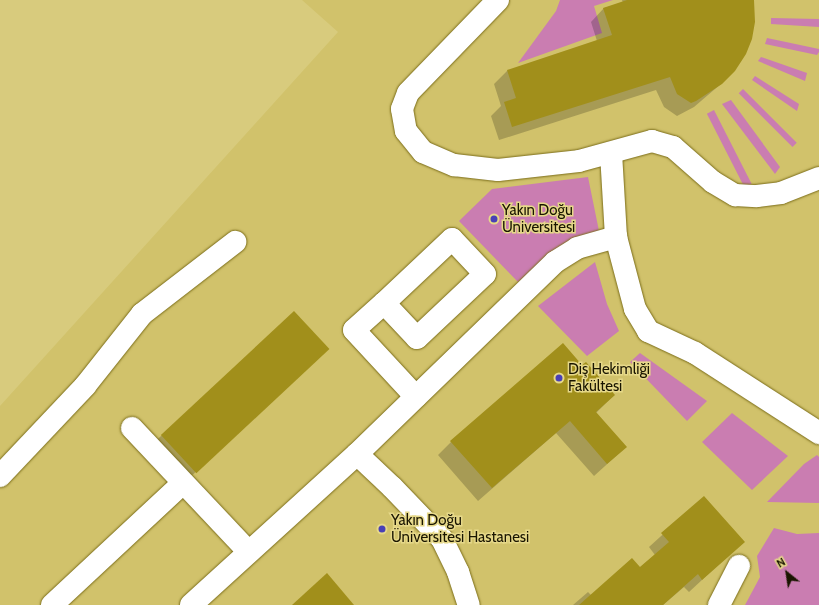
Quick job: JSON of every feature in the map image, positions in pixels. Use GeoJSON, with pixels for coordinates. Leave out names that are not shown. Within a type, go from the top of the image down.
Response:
{"type":"FeatureCollection","features":[{"type":"Feature","properties":{"kind":"lane"},"geometry":{"type":"LineString","coordinates":[[498,0],[408,93],[402,109],[406,131],[423,152],[454,166],[498,170],[580,161],[652,141],[673,147],[713,182],[735,195],[757,196],[781,193],[819,178]]}},
{"type":"Feature","properties":{"kind":"lane"},"geometry":{"type":"LineString","coordinates":[[611,153],[616,237],[635,309],[648,331],[695,353],[819,433]]}},
{"type":"Feature","properties":{"kind":"lane"},"geometry":{"type":"LineString","coordinates":[[191,605],[357,454],[555,262],[577,248],[616,237]]}},
{"type":"Feature","properties":{"kind":"lane"},"geometry":{"type":"LineString","coordinates":[[384,302],[417,338],[485,274],[452,239],[384,302],[354,330],[416,397]]}},
{"type":"Feature","properties":{"kind":"lane"},"geometry":{"type":"LineString","coordinates":[[0,476],[85,386],[142,314],[235,242]]}},
{"type":"Feature","properties":{"kind":"lane"},"geometry":{"type":"LineString","coordinates":[[132,428],[249,552]]}},
{"type":"Feature","properties":{"kind":"lane"},"geometry":{"type":"LineString","coordinates":[[357,454],[392,487],[442,539],[458,572],[469,605]]}},
{"type":"Feature","properties":{"kind":"lane"},"geometry":{"type":"LineString","coordinates":[[52,605],[183,483]]}},
{"type":"Feature","properties":{"kind":"lane"},"geometry":{"type":"LineString","coordinates":[[719,605],[739,566]]}},
{"type":"Feature","properties":{"kind":"shaded area","name":"Yakın Doğu Üniversitesi"},"geometry":{"type":"Polygon","coordinates":[[[302,0],[819,0],[819,605],[0,605],[0,406],[338,32],[302,0]]]}},
{"type":"Feature","properties":{"kind":"shaded area"},"geometry":{"type":"Polygon","coordinates":[[[560,0],[613,0],[594,6],[602,33],[518,63],[556,11],[560,0]]]}},
{"type":"Feature","properties":{"kind":"shaded area"},"geometry":{"type":"Polygon","coordinates":[[[771,18],[819,19],[819,27],[771,24],[771,18]]]}},
{"type":"Feature","properties":{"kind":"shaded area"},"geometry":{"type":"Polygon","coordinates":[[[767,38],[819,49],[819,52],[817,55],[765,44],[767,38]]]}},
{"type":"Feature","properties":{"kind":"shaded area"},"geometry":{"type":"Polygon","coordinates":[[[761,57],[807,73],[805,81],[758,61],[761,57]]]}},
{"type":"Feature","properties":{"kind":"shaded area"},"geometry":{"type":"Polygon","coordinates":[[[755,76],[799,104],[797,111],[752,80],[755,76]]]}},
{"type":"Feature","properties":{"kind":"shaded area"},"geometry":{"type":"Polygon","coordinates":[[[743,89],[797,143],[792,147],[739,93],[743,89]]]}},
{"type":"Feature","properties":{"kind":"shaded area"},"geometry":{"type":"Polygon","coordinates":[[[731,100],[780,167],[775,174],[722,104],[731,100]]]}},
{"type":"Feature","properties":{"kind":"shaded area"},"geometry":{"type":"Polygon","coordinates":[[[714,110],[752,184],[745,188],[707,114],[714,110]]]}},
{"type":"Feature","properties":{"kind":"shaded area"},"geometry":{"type":"Polygon","coordinates":[[[588,177],[599,231],[548,256],[518,282],[459,221],[492,189],[588,177]]]}},
{"type":"Feature","properties":{"kind":"shaded area"},"geometry":{"type":"Polygon","coordinates":[[[595,262],[607,304],[619,331],[587,356],[538,306],[595,262]]]}},
{"type":"Feature","properties":{"kind":"shaded area"},"geometry":{"type":"Polygon","coordinates":[[[640,353],[707,401],[687,421],[630,362],[640,353]]]}},
{"type":"Feature","properties":{"kind":"shaded area"},"geometry":{"type":"Polygon","coordinates":[[[732,413],[788,456],[752,490],[702,442],[732,413]]]}},
{"type":"Feature","properties":{"kind":"shaded area"},"geometry":{"type":"Polygon","coordinates":[[[817,455],[819,457],[819,503],[767,502],[804,464],[817,455]]]}},
{"type":"Feature","properties":{"kind":"shaded area"},"geometry":{"type":"Polygon","coordinates":[[[774,528],[797,534],[819,533],[819,605],[745,605],[760,577],[757,556],[774,528]]]}},
{"type":"Feature","properties":{"kind":"building"},"geometry":{"type":"Polygon","coordinates":[[[627,0],[754,0],[755,22],[752,39],[746,54],[735,71],[722,84],[691,103],[677,94],[670,77],[512,127],[504,102],[516,98],[507,70],[612,35],[603,8],[627,0]]]}},
{"type":"Feature","properties":{"kind":"building"},"geometry":{"type":"Polygon","coordinates":[[[294,311],[329,349],[196,473],[161,435],[294,311]]]}},
{"type":"Feature","properties":{"kind":"building"},"geometry":{"type":"Polygon","coordinates":[[[563,343],[582,365],[586,362],[615,395],[596,412],[627,447],[607,464],[570,421],[492,488],[450,441],[563,343]]]}},
{"type":"Feature","properties":{"kind":"building"},"geometry":{"type":"Polygon","coordinates":[[[704,496],[745,542],[702,580],[698,574],[663,605],[579,605],[632,558],[640,567],[669,542],[661,533],[704,496]]]}},
{"type":"Feature","properties":{"kind":"building"},"geometry":{"type":"Polygon","coordinates":[[[327,573],[354,605],[292,605],[327,573]]]}},
{"type":"Feature","properties":{"kind":"place","name":"Yakın Doğu Üniversitesi"},"geometry":{"type":"Point","coordinates":[494,219]}},
{"type":"Feature","properties":{"kind":"place","name":"Diş Hekimliği Fakültesi"},"geometry":{"type":"Point","coordinates":[559,378]}},
{"type":"Feature","properties":{"kind":"place","name":"Yakın Doğu Üniversitesi Hastanesi"},"geometry":{"type":"Point","coordinates":[382,529]}}]}
